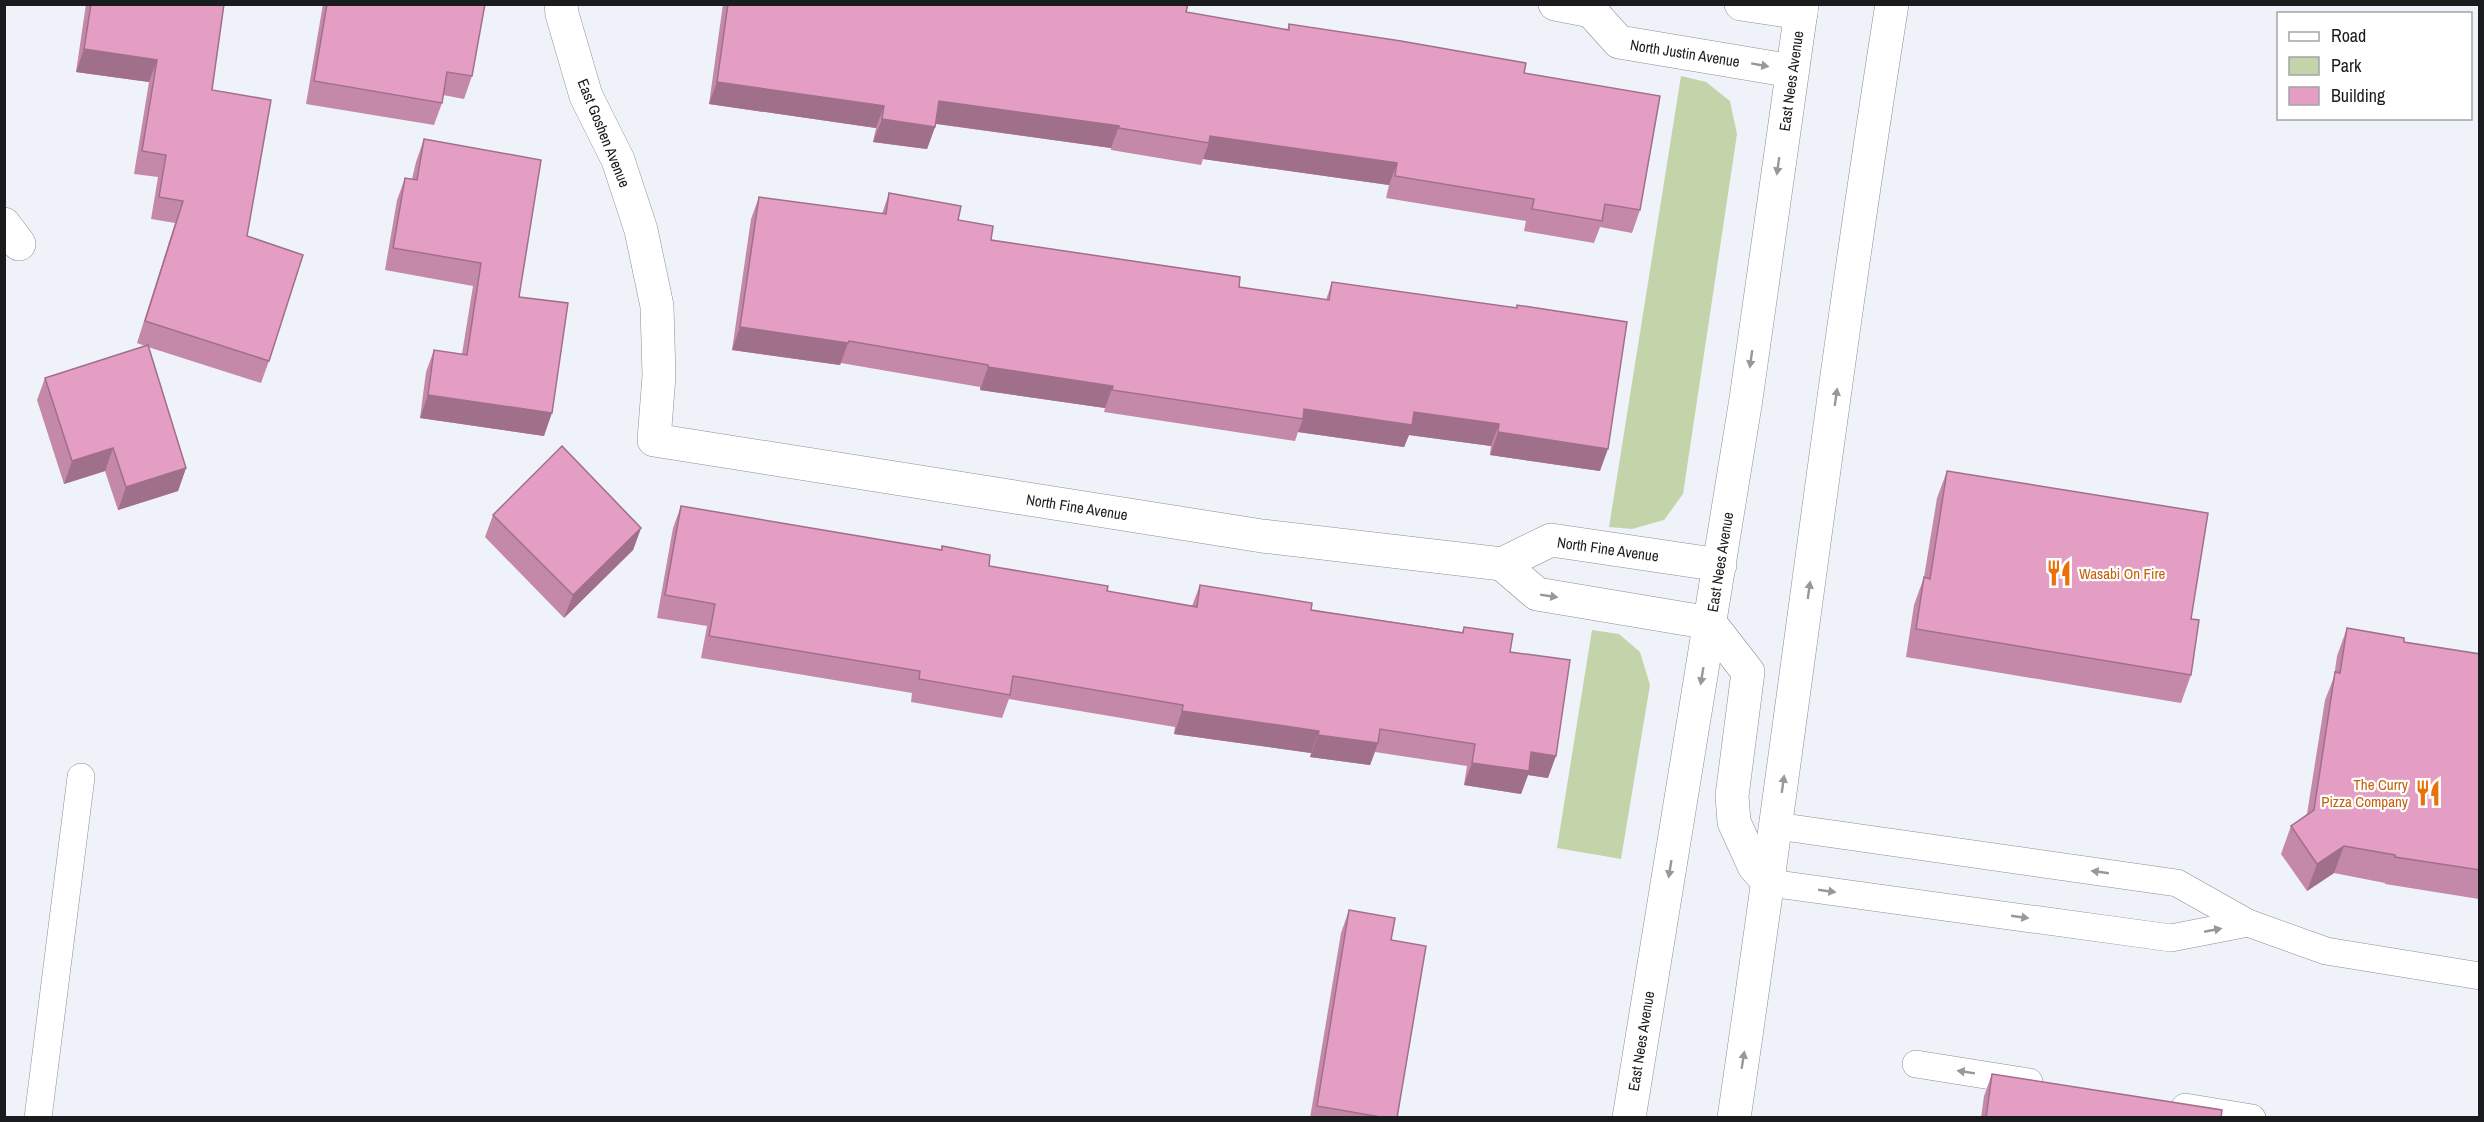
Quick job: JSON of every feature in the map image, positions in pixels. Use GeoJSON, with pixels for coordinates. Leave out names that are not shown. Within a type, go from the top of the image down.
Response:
{"type":"FeatureCollection","features":[{"type":"Feature","properties":{"kind":"main road","name":"East Goshen Avenue"},"geometry":{"type":"LineString","coordinates":[[561,4],[586,96],[618,160],[644,241],[657,306],[659,376],[654,440]]}},
{"type":"Feature","properties":{"kind":"main road","name":"North Justin Avenue"},"geometry":{"type":"LineString","coordinates":[[1555,4],[1596,8],[1619,42],[1792,71]]}},
{"type":"Feature","properties":{"kind":"main road"},"geometry":{"type":"LineString","coordinates":[[1742,4],[1801,9]]}},
{"type":"Feature","properties":{"kind":"main road"},"geometry":{"type":"LineString","coordinates":[[1734,1118],[1892,4]]}},
{"type":"Feature","properties":{"kind":"main road","name":"East Nees Avenue"},"geometry":{"type":"LineString","coordinates":[[1629,1118],[1746,399],[1801,9]]}},
{"type":"Feature","properties":{"kind":"main road","name":"North Fine Avenue"},"geometry":{"type":"LineString","coordinates":[[654,440],[1262,536],[1502,564],[1551,540],[1720,565]]}},
{"type":"Feature","properties":{"kind":"main road"},"geometry":{"type":"LineString","coordinates":[[1502,564],[1537,594],[1710,623],[1748,672],[1732,796],[1734,822],[1754,866],[1769,883]]}},
{"type":"Feature","properties":{"kind":"lane"},"geometry":{"type":"LineString","coordinates":[[38,1118],[81,777]]}},
{"type":"Feature","properties":{"kind":"lane"},"geometry":{"type":"LineString","coordinates":[[1777,826],[2177,883],[2248,923],[2326,951],[2480,976]]}},
{"type":"Feature","properties":{"kind":"lane"},"geometry":{"type":"LineString","coordinates":[[1769,883],[2171,938],[2248,923]]}},
{"type":"Feature","properties":{"kind":"lane"},"geometry":{"type":"LineString","coordinates":[[1916,1064],[2055,1086]]}},
{"type":"Feature","properties":{"kind":"lane"},"geometry":{"type":"LineString","coordinates":[[2159,1103],[2252,1118]]}},
{"type":"Feature","properties":{"kind":"green space"},"geometry":{"type":"Polygon","coordinates":[[[1681,76],[1706,82],[1730,101],[1737,134],[1683,494],[1664,520],[1632,529],[1609,527],[1681,76]]]}},
{"type":"Feature","properties":{"kind":"green space"},"geometry":{"type":"Polygon","coordinates":[[[1592,630],[1619,634],[1640,652],[1650,685],[1621,859],[1557,848],[1592,630]]]}},
{"type":"Feature","properties":{"kind":"building"},"geometry":{"type":"Polygon","coordinates":[[[91,4],[224,4],[212,90],[271,100],[247,236],[303,255],[269,361],[145,321],[183,201],[159,197],[166,155],[142,151],[157,60],[84,49],[91,4]]]}},
{"type":"Feature","properties":{"kind":"building"},"geometry":{"type":"Polygon","coordinates":[[[327,4],[485,4],[472,76],[447,72],[442,103],[314,81],[327,4]]]}},
{"type":"Feature","properties":{"kind":"building"},"geometry":{"type":"Polygon","coordinates":[[[728,4],[1188,4],[1186,12],[1289,30],[1289,24],[1526,63],[1524,73],[1660,96],[1640,210],[1605,204],[1602,221],[1532,209],[1534,199],[1395,176],[1397,163],[1210,136],[1209,143],[1119,128],[1119,126],[939,101],[935,127],[882,119],[884,106],[717,82],[728,4]]]}},
{"type":"Feature","properties":{"kind":"building"},"geometry":{"type":"Polygon","coordinates":[[[424,139],[541,160],[519,297],[568,303],[552,413],[428,395],[434,350],[467,355],[481,263],[393,248],[405,178],[417,180],[424,139]]]}},
{"type":"Feature","properties":{"kind":"building"},"geometry":{"type":"Polygon","coordinates":[[[889,193],[961,206],[958,220],[993,226],[991,240],[1240,277],[1239,287],[1329,300],[1332,282],[1517,308],[1517,305],[1627,322],[1608,449],[1498,432],[1499,424],[1414,412],[1412,425],[1304,409],[1303,419],[1112,390],[1113,386],[988,367],[988,365],[849,341],[848,343],[740,327],[759,197],[886,214],[889,193]]]}},
{"type":"Feature","properties":{"kind":"building"},"geometry":{"type":"Polygon","coordinates":[[[148,345],[186,468],[126,487],[113,448],[72,461],[45,378],[148,345]]]}},
{"type":"Feature","properties":{"kind":"building"},"geometry":{"type":"Polygon","coordinates":[[[562,446],[641,528],[573,595],[493,515],[562,446]]]}},
{"type":"Feature","properties":{"kind":"building","name":"Wasabi On Fire"},"geometry":{"type":"Polygon","coordinates":[[[1947,471],[2208,513],[2191,619],[2199,620],[2191,675],[1916,629],[1924,577],[1930,579],[1947,471]]]}},
{"type":"Feature","properties":{"kind":"building"},"geometry":{"type":"Polygon","coordinates":[[[681,506],[942,550],[942,546],[990,555],[989,566],[1108,586],[1107,591],[1197,607],[1200,585],[1312,603],[1311,610],[1463,633],[1464,627],[1513,634],[1510,652],[1570,660],[1556,756],[1531,752],[1529,771],[1472,763],[1475,744],[1380,729],[1378,743],[1318,735],[1319,731],[1182,711],[1183,705],[1013,676],[1010,695],[919,679],[920,671],[709,636],[715,604],[665,595],[681,506]]]}},
{"type":"Feature","properties":{"kind":"building"},"geometry":{"type":"Polygon","coordinates":[[[2347,628],[2404,638],[2404,642],[2480,654],[2480,870],[2395,857],[2395,855],[2344,846],[2317,864],[2291,826],[2314,810],[2335,672],[2340,673],[2347,628]]]}},
{"type":"Feature","properties":{"kind":"building"},"geometry":{"type":"Polygon","coordinates":[[[1349,910],[1395,918],[1391,940],[1426,946],[1397,1118],[1317,1106],[1349,910]]]}},
{"type":"Feature","properties":{"kind":"building"},"geometry":{"type":"Polygon","coordinates":[[[1992,1074],[2222,1110],[2221,1118],[1986,1118],[1992,1074]]]}},
{"type":"Feature","properties":{"kind":"place","name":"Wasabi On Fire"},"geometry":{"type":"Point","coordinates":[2059,573]}},
{"type":"Feature","properties":{"kind":"place","name":"The Curry Pizza Company"},"geometry":{"type":"Point","coordinates":[2428,793]}}]}
